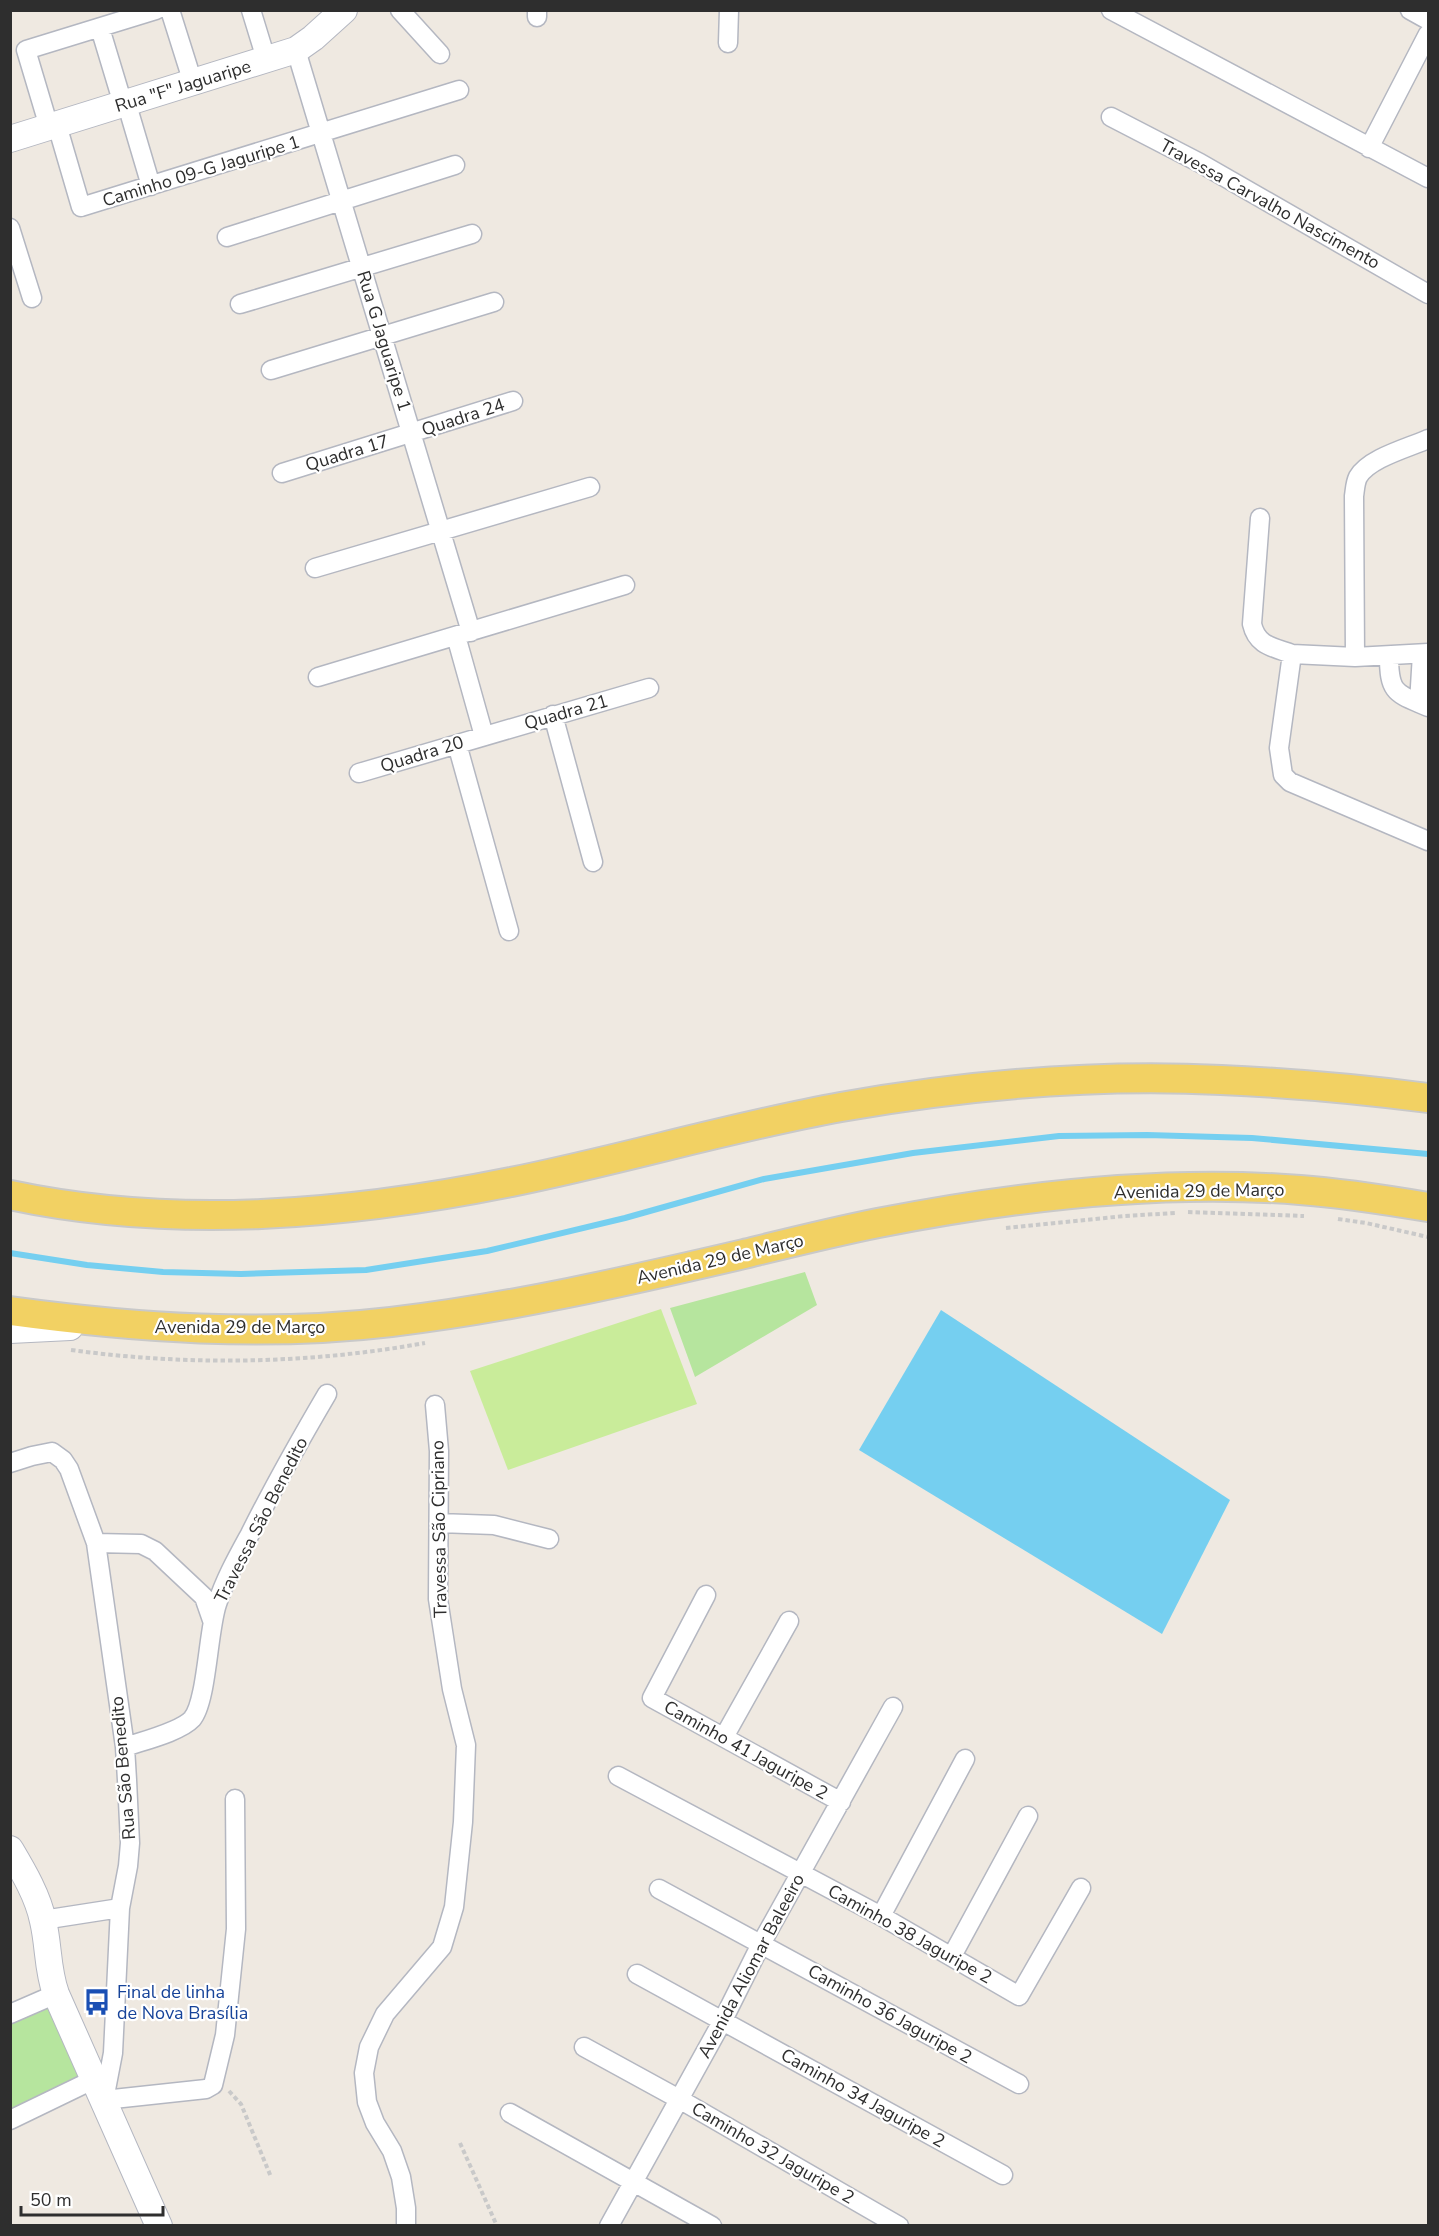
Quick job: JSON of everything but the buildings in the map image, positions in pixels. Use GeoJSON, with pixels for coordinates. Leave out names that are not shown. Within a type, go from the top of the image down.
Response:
{"type":"FeatureCollection","features":[{"type":"Feature","properties":{"kind":"main road","name":"Rua \"F\" Jaguaripe"},"geometry":{"type":"LineString","coordinates":[[10,139],[296,50],[344,10]]}},
{"type":"Feature","properties":{"kind":"main road"},"geometry":{"type":"LineString","coordinates":[[10,1195],[80,1206],[182,1213],[281,1213],[351,1207],[514,1182],[691,1139],[839,1108],[923,1094],[1006,1086],[1081,1081],[1220,1080],[1305,1085],[1428,1098]]}},
{"type":"Feature","properties":{"kind":"main road","name":"Avenida 29 de Março"},"geometry":{"type":"LineString","coordinates":[[10,1311],[124,1325],[195,1329],[263,1329],[389,1323],[514,1304],[937,1212],[1080,1194],[1148,1189],[1229,1187],[1299,1189],[1428,1208]]}},
{"type":"Feature","properties":{"kind":"main road"},"geometry":{"type":"LineString","coordinates":[[10,1330],[124,1325]]}},
{"type":"Feature","properties":{"kind":"main road"},"geometry":{"type":"LineString","coordinates":[[10,1849],[30,1886],[43,1920],[50,1975],[56,1994],[102,2084],[159,2226]]}},
{"type":"Feature","properties":{"kind":"street"},"geometry":{"type":"LineString","coordinates":[[53,126],[27,50],[156,10]]}},
{"type":"Feature","properties":{"kind":"street"},"geometry":{"type":"LineString","coordinates":[[170,10],[193,83]]}},
{"type":"Feature","properties":{"kind":"street"},"geometry":{"type":"LineString","coordinates":[[251,10],[266,59]]}},
{"type":"Feature","properties":{"kind":"street"},"geometry":{"type":"LineString","coordinates":[[400,10],[440,54]]}},
{"type":"Feature","properties":{"kind":"street"},"geometry":{"type":"LineString","coordinates":[[728,43],[729,10]]}},
{"type":"Feature","properties":{"kind":"street"},"geometry":{"type":"LineString","coordinates":[[1111,10],[1428,178]]}},
{"type":"Feature","properties":{"kind":"street"},"geometry":{"type":"LineString","coordinates":[[1410,10],[1428,20]]}},
{"type":"Feature","properties":{"kind":"street"},"geometry":{"type":"LineString","coordinates":[[100,28],[130,115],[151,186]]}},
{"type":"Feature","properties":{"kind":"street"},"geometry":{"type":"LineString","coordinates":[[1368,148],[1428,34]]}},
{"type":"Feature","properties":{"kind":"street","name":"Rua G Jaguaripe 1"},"geometry":{"type":"LineString","coordinates":[[296,50],[442,530],[484,736]]}},
{"type":"Feature","properties":{"kind":"street","name":"Caminho 09-G Jaguripe 1"},"geometry":{"type":"LineString","coordinates":[[53,126],[81,207],[459,90]]}},
{"type":"Feature","properties":{"kind":"street","name":"Travessa Carvalho Nascimento"},"geometry":{"type":"LineString","coordinates":[[1111,117],[1200,163],[1428,294]]}},
{"type":"Feature","properties":{"kind":"street"},"geometry":{"type":"LineString","coordinates":[[227,237],[455,165]]}},
{"type":"Feature","properties":{"kind":"street"},"geometry":{"type":"LineString","coordinates":[[10,228],[32,298]]}},
{"type":"Feature","properties":{"kind":"street"},"geometry":{"type":"LineString","coordinates":[[240,304],[472,234]]}},
{"type":"Feature","properties":{"kind":"street"},"geometry":{"type":"LineString","coordinates":[[271,370],[494,302]]}},
{"type":"Feature","properties":{"kind":"street","name":"Quadra 24"},"geometry":{"type":"LineString","coordinates":[[412,433],[513,401]]}},
{"type":"Feature","properties":{"kind":"street","name":"Quadra 17"},"geometry":{"type":"LineString","coordinates":[[282,473],[412,433]]}},
{"type":"Feature","properties":{"kind":"street"},"geometry":{"type":"LineString","coordinates":[[1355,657],[1355,484],[1366,467],[1377,460],[1428,439]]}},
{"type":"Feature","properties":{"kind":"street"},"geometry":{"type":"LineString","coordinates":[[315,568],[590,487]]}},
{"type":"Feature","properties":{"kind":"street"},"geometry":{"type":"LineString","coordinates":[[1260,518],[1252,624],[1254,635],[1261,642],[1292,654],[1355,657],[1425,654],[1424,705],[1397,693],[1391,684],[1389,656]]}},
{"type":"Feature","properties":{"kind":"street"},"geometry":{"type":"LineString","coordinates":[[318,677],[625,585]]}},
{"type":"Feature","properties":{"kind":"street"},"geometry":{"type":"LineString","coordinates":[[1292,654],[1279,748],[1284,775],[1290,782],[1428,841]]}},
{"type":"Feature","properties":{"kind":"street","name":"Quadra 21"},"geometry":{"type":"LineString","coordinates":[[484,736],[649,688]]}},
{"type":"Feature","properties":{"kind":"street"},"geometry":{"type":"LineString","coordinates":[[553,716],[593,862]]}},
{"type":"Feature","properties":{"kind":"street","name":"Quadra 20"},"geometry":{"type":"LineString","coordinates":[[359,773],[484,736]]}},
{"type":"Feature","properties":{"kind":"street"},"geometry":{"type":"LineString","coordinates":[[457,744],[509,931]]}},
{"type":"Feature","properties":{"kind":"street","name":"Travessa São Benedito"},"geometry":{"type":"LineString","coordinates":[[125,1747],[182,1725],[192,1718],[201,1696],[212,1620],[217,1604],[273,1489],[327,1394]]}},
{"type":"Feature","properties":{"kind":"street","name":"Travessa São Cipriano"},"geometry":{"type":"LineString","coordinates":[[406,2226],[406,2208],[401,2177],[392,2151],[375,2123],[366,2102],[364,2073],[369,2047],[385,2014],[442,1947],[454,1907],[464,1822],[466,1744],[452,1689],[438,1599],[439,1451],[435,1406]]}},
{"type":"Feature","properties":{"kind":"street","name":"Rua São Benedito"},"geometry":{"type":"LineString","coordinates":[[10,1463],[52,1452],[63,1460],[69,1469],[96,1543],[125,1747],[130,1843],[125,1889],[120,1908],[113,2053],[102,2084]]}},
{"type":"Feature","properties":{"kind":"street"},"geometry":{"type":"LineString","coordinates":[[439,1523],[494,1525],[549,1539]]}},
{"type":"Feature","properties":{"kind":"street"},"geometry":{"type":"LineString","coordinates":[[96,1543],[141,1544],[155,1551],[204,1597],[212,1620]]}},
{"type":"Feature","properties":{"kind":"street","name":"Caminho 41 Jaguripe 2"},"geometry":{"type":"LineString","coordinates":[[706,1595],[652,1698],[841,1802]]}},
{"type":"Feature","properties":{"kind":"street"},"geometry":{"type":"LineString","coordinates":[[724,1737],[789,1621]]}},
{"type":"Feature","properties":{"kind":"street","name":"Avenida Aliomar Baleeiro"},"geometry":{"type":"LineString","coordinates":[[609,2226],[723,2020],[761,1944],[893,1707]]}},
{"type":"Feature","properties":{"kind":"street"},"geometry":{"type":"LineString","coordinates":[[880,1916],[965,1759]]}},
{"type":"Feature","properties":{"kind":"street"},"geometry":{"type":"LineString","coordinates":[[618,1776],[800,1874]]}},
{"type":"Feature","properties":{"kind":"street"},"geometry":{"type":"LineString","coordinates":[[10,2120],[102,2084],[206,2089],[213,2085],[225,2035],[236,1929],[235,1799]]}},
{"type":"Feature","properties":{"kind":"street"},"geometry":{"type":"LineString","coordinates":[[952,1956],[1028,1816]]}},
{"type":"Feature","properties":{"kind":"street","name":"Caminho 38 Jaguripe 2"},"geometry":{"type":"LineString","coordinates":[[800,1874],[952,1956],[1019,1996],[1081,1888]]}},
{"type":"Feature","properties":{"kind":"street","name":"Caminho 36 Jaguripe 2"},"geometry":{"type":"LineString","coordinates":[[659,1889],[1019,2084]]}},
{"type":"Feature","properties":{"kind":"street"},"geometry":{"type":"LineString","coordinates":[[43,1920],[120,1908]]}},
{"type":"Feature","properties":{"kind":"street","name":"Caminho 34 Jaguripe 2"},"geometry":{"type":"LineString","coordinates":[[637,1974],[1003,2175]]}},
{"type":"Feature","properties":{"kind":"street"},"geometry":{"type":"LineString","coordinates":[[10,2014],[56,1994]]}},
{"type":"Feature","properties":{"kind":"street","name":"Caminho 32 Jaguripe 2"},"geometry":{"type":"LineString","coordinates":[[584,2047],[899,2226]]}},
{"type":"Feature","properties":{"kind":"street"},"geometry":{"type":"LineString","coordinates":[[510,2113],[712,2226]]}},
{"type":"Feature","properties":{"kind":"path"},"geometry":{"type":"LineString","coordinates":[[216,2078],[241,2104],[271,2177]]}},
{"type":"Feature","properties":{"kind":"path"},"geometry":{"type":"LineString","coordinates":[[460,2143],[497,2226]]}},
{"type":"Feature","properties":{"kind":"green space"},"geometry":{"type":"Polygon","coordinates":[[[805,1272],[817,1305],[695,1377],[670,1308],[805,1272]]]}},
{"type":"Feature","properties":{"kind":"green space"},"geometry":{"type":"Polygon","coordinates":[[[661,1309],[697,1404],[508,1470],[470,1371],[661,1309]]]}},
{"type":"Feature","properties":{"kind":"green space"},"geometry":{"type":"Polygon","coordinates":[[[45,2001],[80,2077],[10,2111],[10,2017],[45,2001]]]}},
{"type":"Feature","properties":{"kind":"water"},"geometry":{"type":"Polygon","coordinates":[[[941,1310],[1230,1500],[1162,1634],[859,1450],[941,1310]]]}},
{"type":"Feature","properties":{"kind":"waterway"},"geometry":{"type":"LineString","coordinates":[[10,1253],[87,1265],[163,1272],[241,1274],[366,1270],[487,1251],[625,1218],[764,1179],[913,1153],[1059,1136],[1147,1135],[1252,1138],[1428,1154]]}},
{"type":"Feature","properties":{"kind":"place","name":"Final de linha de Nova Brasília"},"geometry":{"type":"Point","coordinates":[97,2002]}}]}
